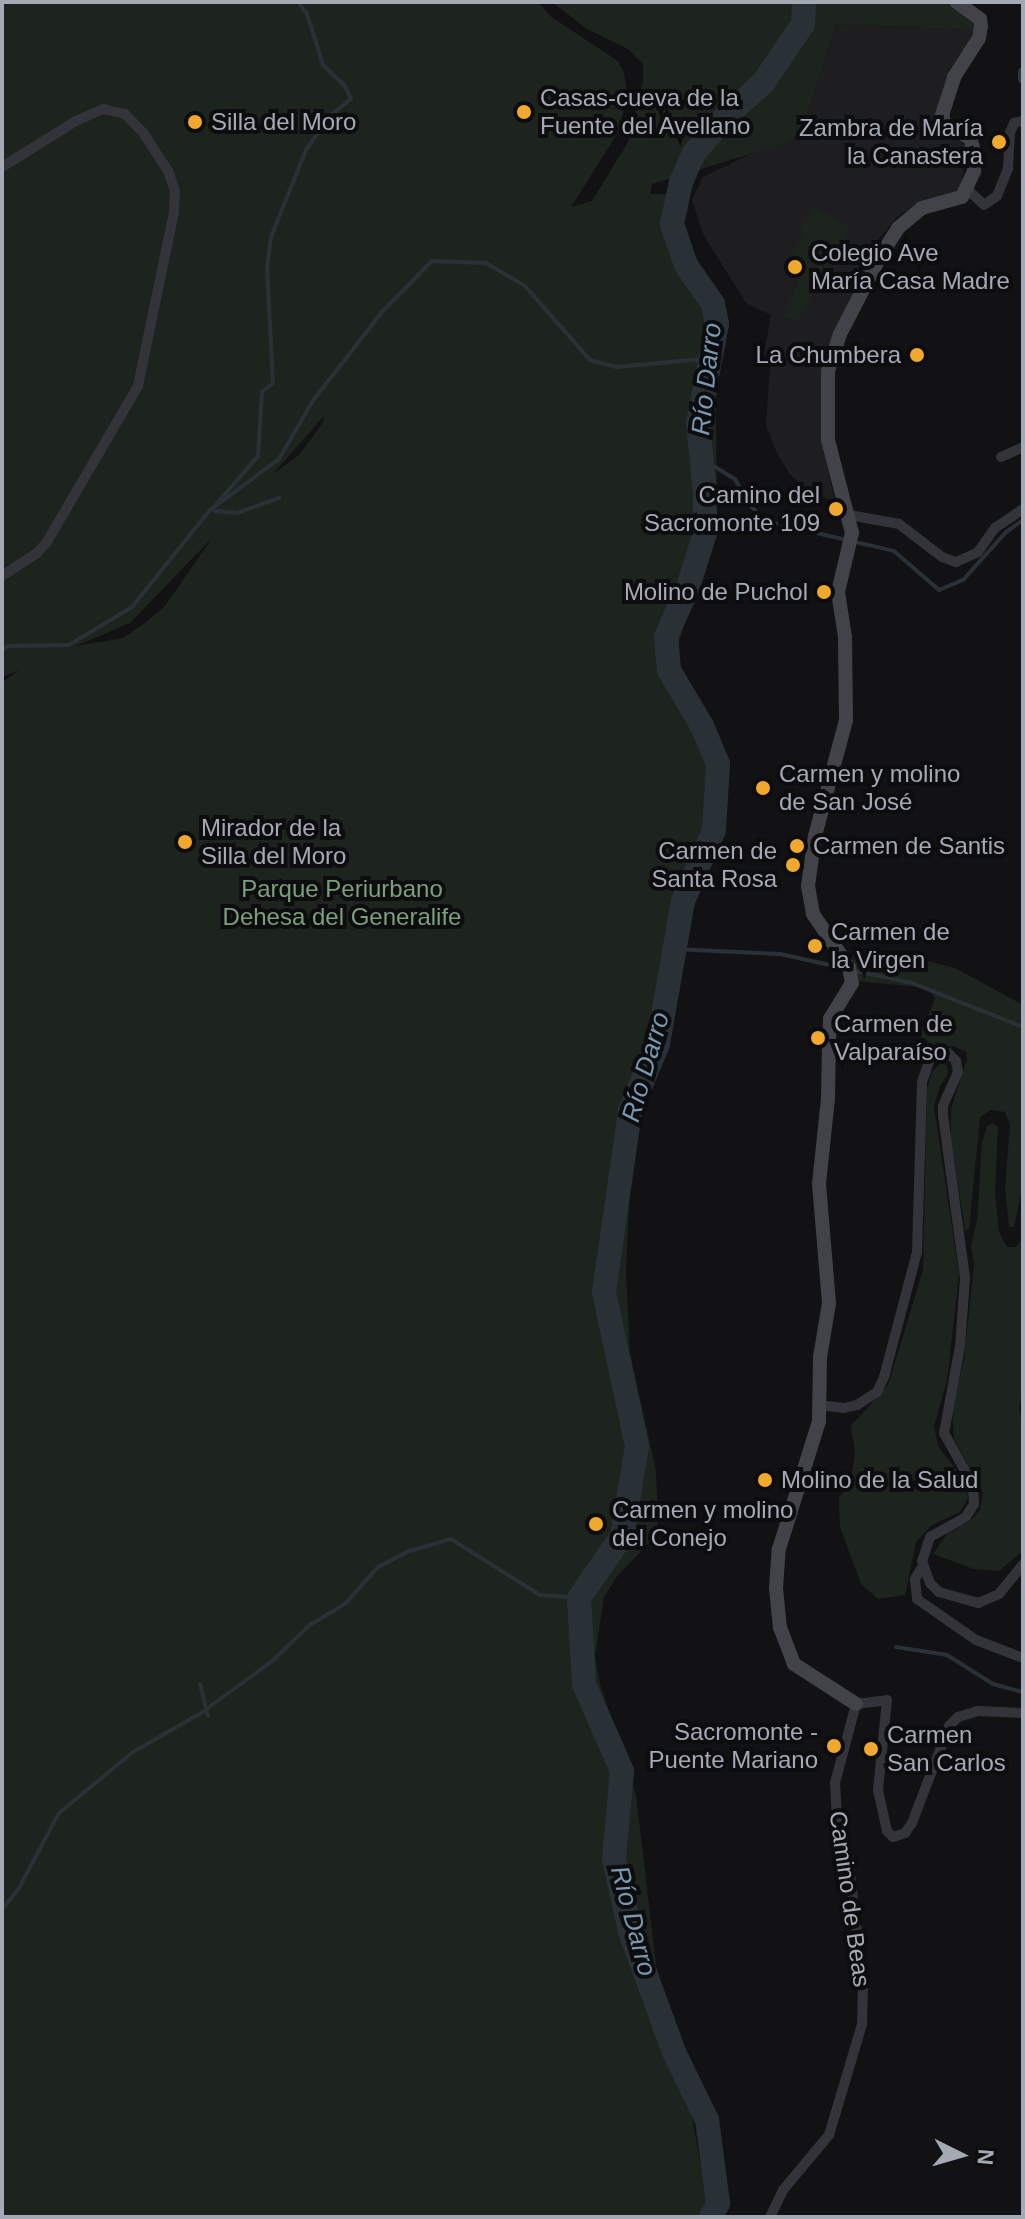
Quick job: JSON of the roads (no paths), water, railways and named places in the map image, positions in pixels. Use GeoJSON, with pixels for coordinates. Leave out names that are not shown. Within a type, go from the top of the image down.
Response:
{"type":"FeatureCollection","features":[{"type":"Feature","properties":{"kind":"street"},"geometry":{"type":"LineString","coordinates":[[957,2],[980,19],[981,26],[979,38],[954,77],[942,115],[945,125],[970,138],[974,171],[962,197],[922,208],[898,228],[882,253],[830,358],[828,440],[852,533],[849,557],[838,592],[845,637],[846,720],[812,848],[808,886],[813,914],[849,967],[852,983],[830,1019],[828,1098],[820,1164],[821,1226],[829,1303],[820,1357],[819,1405],[814,1443],[779,1549],[776,1588],[780,1628],[794,1664],[856,1704],[887,1700],[889,1709],[881,1744],[878,1790],[887,1831],[893,1837],[905,1833],[912,1823],[949,1726],[958,1717],[978,1711],[1023,1713]]}},
{"type":"Feature","properties":{"kind":"street"},"geometry":{"type":"LineString","coordinates":[[1023,72],[1023,79]]}},
{"type":"Feature","properties":{"kind":"street"},"geometry":{"type":"LineString","coordinates":[[2,167],[76,121],[103,109],[125,114],[144,134],[168,171],[175,191],[174,212],[138,386],[47,542],[37,553],[2,576]]}},
{"type":"Feature","properties":{"kind":"street"},"geometry":{"type":"LineString","coordinates":[[967,189],[984,205],[997,196],[1005,183],[1010,133],[1014,123],[1023,121]]}},
{"type":"Feature","properties":{"kind":"street"},"geometry":{"type":"LineString","coordinates":[[1001,457],[1023,447]]}},
{"type":"Feature","properties":{"kind":"street"},"geometry":{"type":"LineString","coordinates":[[849,515],[899,524],[942,557],[956,562],[978,552],[995,528],[1023,509]]}},
{"type":"Feature","properties":{"kind":"street"},"geometry":{"type":"LineString","coordinates":[[819,1405],[844,1408],[857,1405],[877,1392],[884,1377],[917,1252],[922,1082],[930,1059],[948,1053],[956,1061],[958,1072],[943,1115],[965,1278],[961,1337],[944,1433],[975,1492],[974,1504],[966,1517],[930,1537],[922,1553],[923,1566],[930,1583],[939,1592],[978,1603],[999,1594],[1023,1564]]}},
{"type":"Feature","properties":{"kind":"street"},"geometry":{"type":"LineString","coordinates":[[923,1566],[915,1579],[917,1599],[976,1640],[1023,1658]]}},
{"type":"Feature","properties":{"kind":"street","name":"Camino de Beas"},"geometry":{"type":"LineString","coordinates":[[770,2217],[783,2190],[824,2144],[834,2124],[862,2024],[863,1983],[848,1857],[836,1804],[836,1773],[853,1725],[856,1704]]}},
{"type":"Feature","properties":{"kind":"waterway"},"geometry":{"type":"LineString","coordinates":[[214,507],[258,456],[262,392],[273,383],[267,268],[271,237],[306,150],[331,115],[351,99],[345,86],[323,65],[307,14],[298,2]]}},
{"type":"Feature","properties":{"kind":"waterway","name":"Río Darro"},"geometry":{"type":"LineString","coordinates":[[711,2217],[718,2203],[707,2120],[674,2052],[630,1931],[614,1859],[622,1771],[584,1684],[579,1598],[622,1536],[637,1446],[604,1292],[630,1111],[658,1044],[683,901],[714,830],[718,764],[702,726],[669,670],[666,637],[688,587],[705,533],[705,492],[698,423],[717,324],[713,304],[686,265],[672,224],[681,182],[694,153],[726,116],[763,83],[803,24],[804,2]]}},
{"type":"Feature","properties":{"kind":"waterway"},"geometry":{"type":"LineString","coordinates":[[2,650],[8,646],[69,645],[132,607],[210,510],[279,459],[312,402],[382,312],[432,261],[486,263],[525,286],[590,360],[617,367],[713,358]]}},
{"type":"Feature","properties":{"kind":"waterway"},"geometry":{"type":"LineString","coordinates":[[701,458],[735,479],[747,502],[765,521],[894,551],[939,590],[963,580],[1006,532],[1023,520]]}},
{"type":"Feature","properties":{"kind":"waterway"},"geometry":{"type":"LineString","coordinates":[[215,511],[237,513],[279,498]]}},
{"type":"Feature","properties":{"kind":"waterway"},"geometry":{"type":"LineString","coordinates":[[674,949],[780,954],[843,968]]}},
{"type":"Feature","properties":{"kind":"waterway"},"geometry":{"type":"LineString","coordinates":[[851,970],[912,983],[1023,1027]]}},
{"type":"Feature","properties":{"kind":"waterway"},"geometry":{"type":"LineString","coordinates":[[2,1909],[18,1890],[59,1813],[133,1752],[201,1713],[271,1662],[310,1625],[346,1603],[378,1567],[410,1551],[451,1539],[540,1595],[579,1598]]}},
{"type":"Feature","properties":{"kind":"waterway"},"geometry":{"type":"LineString","coordinates":[[896,1647],[947,1655],[993,1684],[1023,1692]]}},
{"type":"Feature","properties":{"kind":"waterway"},"geometry":{"type":"LineString","coordinates":[[200,1684],[208,1716]]}},
{"type":"Feature","properties":{"kind":"place","name":"Casas-cueva de la Fuente del Avellano"},"geometry":{"type":"Point","coordinates":[524,112]}},
{"type":"Feature","properties":{"kind":"place","name":"Silla del Moro"},"geometry":{"type":"Point","coordinates":[195,122]}},
{"type":"Feature","properties":{"kind":"place","name":"Zambra de María la Canastera"},"geometry":{"type":"Point","coordinates":[999,142]}},
{"type":"Feature","properties":{"kind":"place","name":"Colegio Ave María Casa Madre"},"geometry":{"type":"Point","coordinates":[795,267]}},
{"type":"Feature","properties":{"kind":"place","name":"La Chumbera"},"geometry":{"type":"Point","coordinates":[917,355]}},
{"type":"Feature","properties":{"kind":"place","name":"Camino del Sacromonte 109"},"geometry":{"type":"Point","coordinates":[836,509]}},
{"type":"Feature","properties":{"kind":"place","name":"Molino de Puchol"},"geometry":{"type":"Point","coordinates":[824,592]}},
{"type":"Feature","properties":{"kind":"place","name":"Carmen y molino de San José"},"geometry":{"type":"Point","coordinates":[763,788]}},
{"type":"Feature","properties":{"kind":"place","name":"Mirador de la Silla del Moro"},"geometry":{"type":"Point","coordinates":[185,842]}},
{"type":"Feature","properties":{"kind":"place","name":"Carmen de Santis"},"geometry":{"type":"Point","coordinates":[797,846]}},
{"type":"Feature","properties":{"kind":"place","name":"Carmen de Santa Rosa"},"geometry":{"type":"Point","coordinates":[793,865]}},
{"type":"Feature","properties":{"kind":"place","name":"Carmen de la Virgen"},"geometry":{"type":"Point","coordinates":[815,946]}},
{"type":"Feature","properties":{"kind":"place","name":"Carmen de Valparaíso"},"geometry":{"type":"Point","coordinates":[818,1038]}},
{"type":"Feature","properties":{"kind":"place","name":"Molino de la Salud"},"geometry":{"type":"Point","coordinates":[765,1480]}},
{"type":"Feature","properties":{"kind":"place","name":"Carmen y molino del Conejo"},"geometry":{"type":"Point","coordinates":[596,1524]}},
{"type":"Feature","properties":{"kind":"place","name":"Sacromonte - Puente Mariano"},"geometry":{"type":"Point","coordinates":[834,1746]}},
{"type":"Feature","properties":{"kind":"place","name":"Carmen San Carlos"},"geometry":{"type":"Point","coordinates":[871,1749]}},
{"type":"Feature","properties":{"kind":"park label","name":"Parque Periurbano Dehesa del Generalife"},"geometry":{"type":"Point","coordinates":[342,903]}}]}
